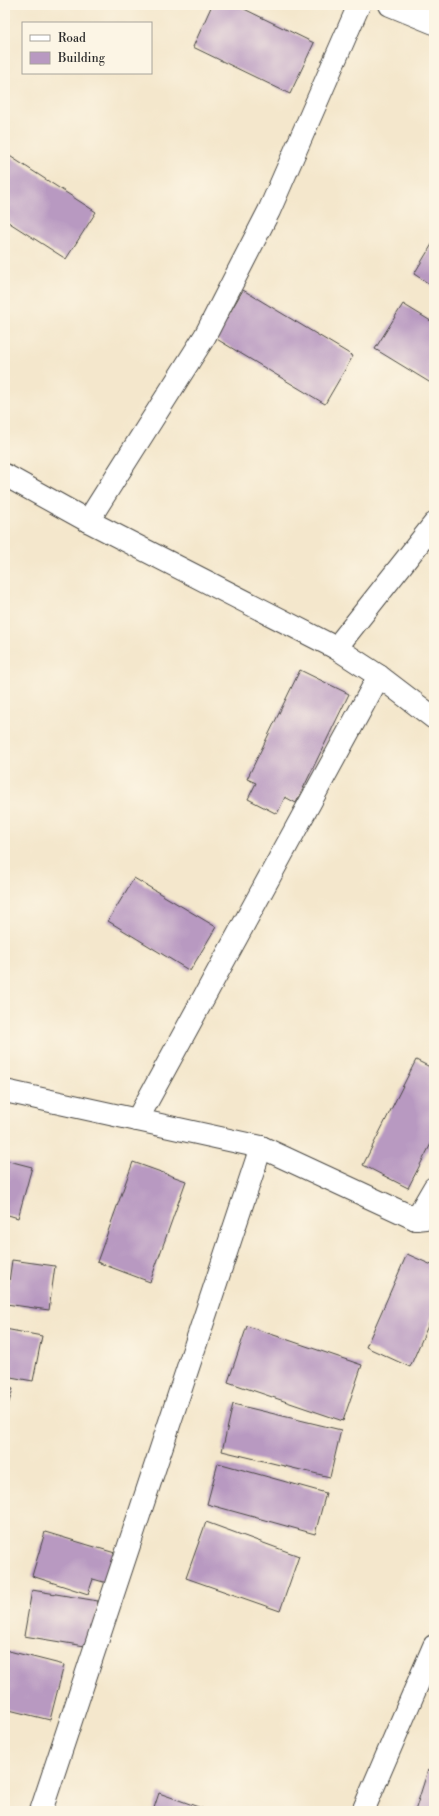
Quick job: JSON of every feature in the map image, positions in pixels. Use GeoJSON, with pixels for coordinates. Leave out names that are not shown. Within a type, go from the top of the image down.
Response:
{"type":"FeatureCollection","features":[{"type":"Feature","properties":{"kind":"street"},"geometry":{"type":"LineString","coordinates":[[88,521],[205,336],[269,211],[359,5]]}},
{"type":"Feature","properties":{"kind":"street"},"geometry":{"type":"LineString","coordinates":[[390,5],[434,23]]}},
{"type":"Feature","properties":{"kind":"street"},"geometry":{"type":"LineString","coordinates":[[5,475],[88,521],[336,648],[379,676],[434,718]]}},
{"type":"Feature","properties":{"kind":"street"},"geometry":{"type":"LineString","coordinates":[[336,648],[434,524]]}},
{"type":"Feature","properties":{"kind":"street"},"geometry":{"type":"LineString","coordinates":[[137,1120],[379,676]]}},
{"type":"Feature","properties":{"kind":"street"},"geometry":{"type":"LineString","coordinates":[[5,1091],[261,1148],[425,1218],[434,1188]]}},
{"type":"Feature","properties":{"kind":"street"},"geometry":{"type":"LineString","coordinates":[[41,1811],[261,1148]]}},
{"type":"Feature","properties":{"kind":"street"},"geometry":{"type":"LineString","coordinates":[[363,1811],[434,1646]]}},
{"type":"Feature","properties":{"kind":"building"},"geometry":{"type":"Polygon","coordinates":[[[212,5],[236,5],[314,43],[290,94],[193,47],[212,5]]]}},
{"type":"Feature","properties":{"kind":"building"},"geometry":{"type":"Polygon","coordinates":[[[5,153],[96,212],[66,259],[5,220],[5,153]]]}},
{"type":"Feature","properties":{"kind":"building"},"geometry":{"type":"Polygon","coordinates":[[[434,241],[434,287],[414,274],[434,241]]]}},
{"type":"Feature","properties":{"kind":"building"},"geometry":{"type":"Polygon","coordinates":[[[243,290],[353,356],[325,404],[215,338],[243,290]]]}},
{"type":"Feature","properties":{"kind":"building"},"geometry":{"type":"Polygon","coordinates":[[[403,304],[434,323],[434,385],[375,349],[403,304]]]}},
{"type":"Feature","properties":{"kind":"building"},"geometry":{"type":"Polygon","coordinates":[[[300,670],[349,694],[296,803],[285,797],[277,814],[248,799],[256,783],[247,779],[300,670]]]}},
{"type":"Feature","properties":{"kind":"building"},"geometry":{"type":"Polygon","coordinates":[[[134,878],[216,927],[190,971],[108,921],[134,878]]]}},
{"type":"Feature","properties":{"kind":"building"},"geometry":{"type":"Polygon","coordinates":[[[416,1060],[434,1069],[434,1138],[408,1188],[363,1165],[416,1060]]]}},
{"type":"Feature","properties":{"kind":"building"},"geometry":{"type":"Polygon","coordinates":[[[5,1160],[32,1167],[18,1218],[5,1214],[5,1160]]]}},
{"type":"Feature","properties":{"kind":"building"},"geometry":{"type":"Polygon","coordinates":[[[133,1162],[186,1181],[150,1282],[97,1262],[133,1162]]]}},
{"type":"Feature","properties":{"kind":"building"},"geometry":{"type":"Polygon","coordinates":[[[407,1254],[434,1266],[434,1312],[410,1367],[366,1347],[407,1254]]]}},
{"type":"Feature","properties":{"kind":"building"},"geometry":{"type":"Polygon","coordinates":[[[12,1260],[55,1266],[49,1310],[6,1304],[12,1260]]]}},
{"type":"Feature","properties":{"kind":"building"},"geometry":{"type":"Polygon","coordinates":[[[247,1326],[362,1365],[343,1421],[228,1382],[247,1326]]]}},
{"type":"Feature","properties":{"kind":"building"},"geometry":{"type":"Polygon","coordinates":[[[5,1329],[42,1336],[33,1381],[5,1376],[5,1329]]]}},
{"type":"Feature","properties":{"kind":"building"},"geometry":{"type":"Polygon","coordinates":[[[5,1387],[13,1389],[5,1415],[5,1387]]]}},
{"type":"Feature","properties":{"kind":"building"},"geometry":{"type":"Polygon","coordinates":[[[233,1404],[341,1430],[330,1477],[222,1451],[233,1404]]]}},
{"type":"Feature","properties":{"kind":"building"},"geometry":{"type":"Polygon","coordinates":[[[218,1463],[326,1493],[315,1534],[207,1504],[218,1463]]]}},
{"type":"Feature","properties":{"kind":"building"},"geometry":{"type":"Polygon","coordinates":[[[206,1522],[299,1556],[280,1611],[186,1578],[206,1522]]]}},
{"type":"Feature","properties":{"kind":"building"},"geometry":{"type":"Polygon","coordinates":[[[45,1532],[115,1553],[107,1583],[93,1579],[88,1594],[32,1576],[45,1532]]]}},
{"type":"Feature","properties":{"kind":"building"},"geometry":{"type":"Polygon","coordinates":[[[32,1590],[98,1601],[91,1647],[24,1636],[32,1590]]]}},
{"type":"Feature","properties":{"kind":"building"},"geometry":{"type":"Polygon","coordinates":[[[5,1650],[64,1665],[50,1720],[5,1709],[5,1650]]]}},
{"type":"Feature","properties":{"kind":"building"},"geometry":{"type":"Polygon","coordinates":[[[428,1770],[434,1772],[434,1811],[415,1811],[428,1770]]]}},
{"type":"Feature","properties":{"kind":"building"},"geometry":{"type":"Polygon","coordinates":[[[159,1793],[204,1809],[204,1811],[153,1811],[159,1793]]]}}]}
